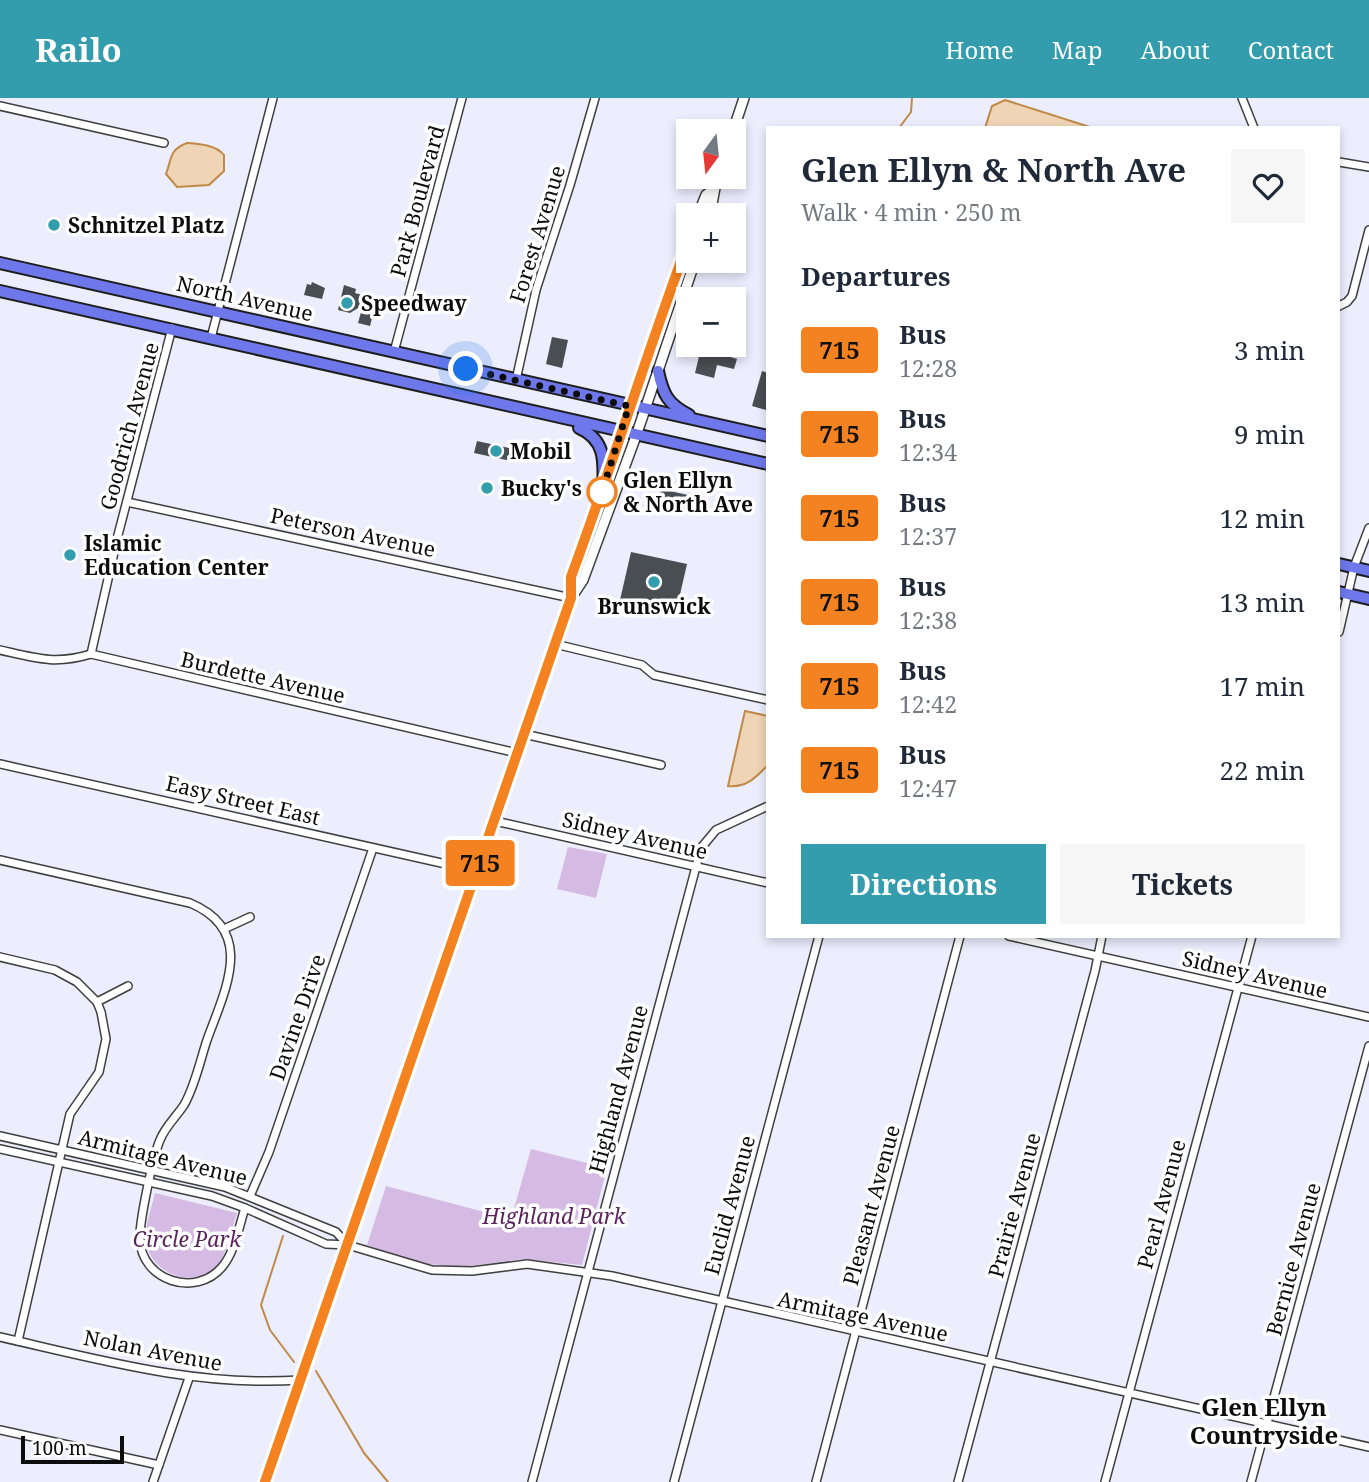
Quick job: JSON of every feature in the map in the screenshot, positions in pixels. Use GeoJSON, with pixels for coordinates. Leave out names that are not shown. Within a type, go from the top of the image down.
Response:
{"type":"FeatureCollection","features":[{"type":"Feature","properties":{"kind":"main road","name":"North Avenue"},"geometry":{"type":"LineString","coordinates":[[0,263],[766,436]]}},
{"type":"Feature","properties":{"kind":"main road"},"geometry":{"type":"LineString","coordinates":[[0,291],[766,464]]}},
{"type":"Feature","properties":{"kind":"main road"},"geometry":{"type":"LineString","coordinates":[[658,371],[665,397],[673,407],[715,425]]}},
{"type":"Feature","properties":{"kind":"main road"},"geometry":{"type":"LineString","coordinates":[[526,411],[590,433],[600,443],[604,460],[603,491]]}},
{"type":"Feature","properties":{"kind":"main road"},"geometry":{"type":"LineString","coordinates":[[1340,564],[1369,571]]}},
{"type":"Feature","properties":{"kind":"main road"},"geometry":{"type":"LineString","coordinates":[[1343,593],[1369,599]]}},
{"type":"Feature","properties":{"kind":"street"},"geometry":{"type":"LineString","coordinates":[[211,338],[273,98]]}},
{"type":"Feature","properties":{"kind":"street","name":"Park Boulevard"},"geometry":{"type":"LineString","coordinates":[[394,352],[461,98]]}},
{"type":"Feature","properties":{"kind":"street","name":"Forest Avenue"},"geometry":{"type":"LineString","coordinates":[[516,380],[536,290],[595,98]]}},
{"type":"Feature","properties":{"kind":"street"},"geometry":{"type":"LineString","coordinates":[[737,119],[744,98]]}},
{"type":"Feature","properties":{"kind":"street"},"geometry":{"type":"LineString","coordinates":[[1242,98],[1253,126]]}},
{"type":"Feature","properties":{"kind":"street"},"geometry":{"type":"LineString","coordinates":[[0,106],[164,143]]}},
{"type":"Feature","properties":{"kind":"street"},"geometry":{"type":"LineString","coordinates":[[1340,162],[1369,167]]}},
{"type":"Feature","properties":{"kind":"street"},"geometry":{"type":"LineString","coordinates":[[703,203],[706,195],[713,190],[714,203]]}},
{"type":"Feature","properties":{"kind":"street"},"geometry":{"type":"LineString","coordinates":[[1340,306],[1352,296],[1369,230]]}},
{"type":"Feature","properties":{"kind":"street"},"geometry":{"type":"LineString","coordinates":[[571,598],[571,577],[677,273]]}},
{"type":"Feature","properties":{"kind":"street"},"geometry":{"type":"LineString","coordinates":[[265,1482],[571,598],[583,580],[636,436],[691,273]]}},
{"type":"Feature","properties":{"kind":"street","name":"Goodrich Avenue"},"geometry":{"type":"LineString","coordinates":[[91,654],[172,328]]}},
{"type":"Feature","properties":{"kind":"street","name":"Peterson Avenue"},"geometry":{"type":"LineString","coordinates":[[127,502],[571,598]]}},
{"type":"Feature","properties":{"kind":"street"},"geometry":{"type":"LineString","coordinates":[[1340,622],[1343,593],[1369,528]]}},
{"type":"Feature","properties":{"kind":"street"},"geometry":{"type":"LineString","coordinates":[[555,644],[642,665],[654,675],[766,700]]}},
{"type":"Feature","properties":{"kind":"street","name":"Burdette Avenue"},"geometry":{"type":"LineString","coordinates":[[0,650],[54,661],[67,661],[91,654],[517,753]]}},
{"type":"Feature","properties":{"kind":"street"},"geometry":{"type":"LineString","coordinates":[[524,734],[662,765]]}},
{"type":"Feature","properties":{"kind":"street","name":"Easy Street East"},"geometry":{"type":"LineString","coordinates":[[0,764],[477,871]]}},
{"type":"Feature","properties":{"kind":"street","name":"Highland Avenue"},"geometry":{"type":"LineString","coordinates":[[532,1482],[701,848],[716,830],[766,807]]}},
{"type":"Feature","properties":{"kind":"street","name":"Sidney Avenue"},"geometry":{"type":"LineString","coordinates":[[495,821],[766,883]]}},
{"type":"Feature","properties":{"kind":"street","name":"Davine Drive"},"geometry":{"type":"LineString","coordinates":[[250,1196],[269,1152],[373,848]]}},
{"type":"Feature","properties":{"kind":"street"},"geometry":{"type":"LineString","coordinates":[[0,860],[190,902],[213,916],[224,929],[232,955],[229,977],[187,1098],[160,1139],[149,1182],[140,1244],[150,1267],[171,1281],[200,1282],[221,1269],[230,1256],[245,1208]]}},
{"type":"Feature","properties":{"kind":"street"},"geometry":{"type":"LineString","coordinates":[[224,929],[250,917]]}},
{"type":"Feature","properties":{"kind":"street","name":"Euclid Avenue"},"geometry":{"type":"LineString","coordinates":[[674,1482],[818,938]]}},
{"type":"Feature","properties":{"kind":"street","name":"Pleasant Avenue"},"geometry":{"type":"LineString","coordinates":[[816,1482],[959,938]]}},
{"type":"Feature","properties":{"kind":"street","name":"Sidney Avenue"},"geometry":{"type":"LineString","coordinates":[[1018,938],[1369,1017]]}},
{"type":"Feature","properties":{"kind":"street","name":"Prairie Avenue"},"geometry":{"type":"LineString","coordinates":[[958,1482],[1102,938]]}},
{"type":"Feature","properties":{"kind":"street","name":"Pearl Avenue"},"geometry":{"type":"LineString","coordinates":[[1105,1482],[1251,938]]}},
{"type":"Feature","properties":{"kind":"street"},"geometry":{"type":"LineString","coordinates":[[0,957],[66,975],[97,1002],[106,1039],[103,1062],[93,1083],[72,1108],[18,1341]]}},
{"type":"Feature","properties":{"kind":"street"},"geometry":{"type":"LineString","coordinates":[[97,1002],[128,986]]}},
{"type":"Feature","properties":{"kind":"street","name":"Bernice Avenue"},"geometry":{"type":"LineString","coordinates":[[1251,1482],[1369,1046]]}},
{"type":"Feature","properties":{"kind":"street","name":"Armitage Avenue"},"geometry":{"type":"LineString","coordinates":[[0,1136],[214,1184],[336,1231],[348,1245]]}},
{"type":"Feature","properties":{"kind":"street","name":"Armitage Avenue"},"geometry":{"type":"LineString","coordinates":[[0,1149],[212,1196],[331,1246],[348,1245],[432,1270],[472,1271],[527,1264],[587,1272],[1369,1447]]}},
{"type":"Feature","properties":{"kind":"street","name":"Nolan Avenue"},"geometry":{"type":"LineString","coordinates":[[0,1337],[189,1378],[232,1382],[300,1380]]}},
{"type":"Feature","properties":{"kind":"street"},"geometry":{"type":"LineString","coordinates":[[153,1482],[189,1378]]}},
{"type":"Feature","properties":{"kind":"street"},"geometry":{"type":"LineString","coordinates":[[0,1430],[159,1465]]}},
{"type":"Feature","properties":{"kind":"green space"},"geometry":{"type":"Polygon","coordinates":[[[568,847],[607,854],[596,898],[557,889],[568,847]]]}},
{"type":"Feature","properties":{"kind":"green space","name":"Highland Park"},"geometry":{"type":"Polygon","coordinates":[[[531,1149],[607,1168],[582,1265],[523,1259],[461,1267],[417,1263],[367,1245],[386,1186],[511,1219],[531,1149]]]}},
{"type":"Feature","properties":{"kind":"green space","name":"Circle Park"},"geometry":{"type":"Polygon","coordinates":[[[155,1193],[237,1213],[224,1255],[212,1270],[190,1278],[166,1271],[157,1264],[146,1241],[147,1223],[155,1193]]]}},
{"type":"Feature","properties":{"kind":"shaded area"},"geometry":{"type":"Polygon","coordinates":[[[1005,100],[1087,126],[986,126],[992,106],[1005,100]]]}},
{"type":"Feature","properties":{"kind":"shaded area"},"geometry":{"type":"Polygon","coordinates":[[[187,143],[212,147],[224,155],[224,171],[209,185],[177,187],[166,174],[174,152],[187,143]]]}},
{"type":"Feature","properties":{"kind":"shaded area"},"geometry":{"type":"Polygon","coordinates":[[[745,711],[766,716],[766,767],[746,783],[728,786],[745,711]]]}},
{"type":"Feature","properties":{"kind":"building"},"geometry":{"type":"Polygon","coordinates":[[[312,282],[325,288],[322,299],[304,295],[307,284],[311,285],[312,282]]]}},
{"type":"Feature","properties":{"kind":"building"},"geometry":{"type":"Polygon","coordinates":[[[344,285],[356,289],[355,293],[377,299],[370,326],[358,323],[363,305],[350,313],[338,310],[344,285]]]}},
{"type":"Feature","properties":{"kind":"building"},"geometry":{"type":"Polygon","coordinates":[[[552,337],[568,340],[562,368],[546,364],[552,337]]]}},
{"type":"Feature","properties":{"kind":"building"},"geometry":{"type":"Polygon","coordinates":[[[699,357],[737,359],[734,369],[717,365],[714,378],[695,373],[699,357]]]}},
{"type":"Feature","properties":{"kind":"building"},"geometry":{"type":"Polygon","coordinates":[[[762,371],[766,372],[766,410],[752,406],[762,371]]]}},
{"type":"Feature","properties":{"kind":"building","name":"Mobil"},"geometry":{"type":"Polygon","coordinates":[[[477,441],[518,450],[516,462],[474,453],[477,441]]]}},
{"type":"Feature","properties":{"kind":"building"},"geometry":{"type":"Polygon","coordinates":[[[661,489],[688,495],[684,511],[657,504],[661,489]]]}},
{"type":"Feature","properties":{"kind":"building","name":"Brunswick"},"geometry":{"type":"Polygon","coordinates":[[[631,552],[687,564],[676,612],[642,607],[620,600],[631,552]]]}},
{"type":"Feature","properties":{"kind":"waterway"},"geometry":{"type":"LineString","coordinates":[[900,126],[911,112],[912,98]]}},
{"type":"Feature","properties":{"kind":"waterway"},"geometry":{"type":"LineString","coordinates":[[283,1236],[261,1305],[270,1330],[294,1362]]}},
{"type":"Feature","properties":{"kind":"waterway"},"geometry":{"type":"LineString","coordinates":[[316,1371],[364,1453],[388,1482]]}},
{"type":"Feature","properties":{"kind":"bus line","name":"715"},"geometry":{"type":"LineString","coordinates":[[265,1482],[571,598],[571,577],[676,273]]}},
{"type":"Feature","properties":{"kind":"place","name":"Schnitzel Platz"},"geometry":{"type":"Point","coordinates":[54,225]}},
{"type":"Feature","properties":{"kind":"place","name":"Speedway"},"geometry":{"type":"Point","coordinates":[347,303]}},
{"type":"Feature","properties":{"kind":"place","name":"Mobil"},"geometry":{"type":"Point","coordinates":[496,451]}},
{"type":"Feature","properties":{"kind":"place","name":"Bucky's"},"geometry":{"type":"Point","coordinates":[487,488]}},
{"type":"Feature","properties":{"kind":"place","name":"Glen Ellyn & North Ave"},"geometry":{"type":"Point","coordinates":[602,492]}},
{"type":"Feature","properties":{"kind":"place","name":"Islamic Education Center"},"geometry":{"type":"Point","coordinates":[70,555]}},
{"type":"Feature","properties":{"kind":"place","name":"Brunswick"},"geometry":{"type":"Point","coordinates":[654,582]}},
{"type":"Feature","properties":{"kind":"district","name":"Glen Ellyn Countryside"},"geometry":{"type":"Point","coordinates":[1264,1420]}},
{"type":"Feature","properties":{"kind":"route"},"geometry":{"type":"LineString","coordinates":[[466,369],[629,406],[602,492]]}}]}
